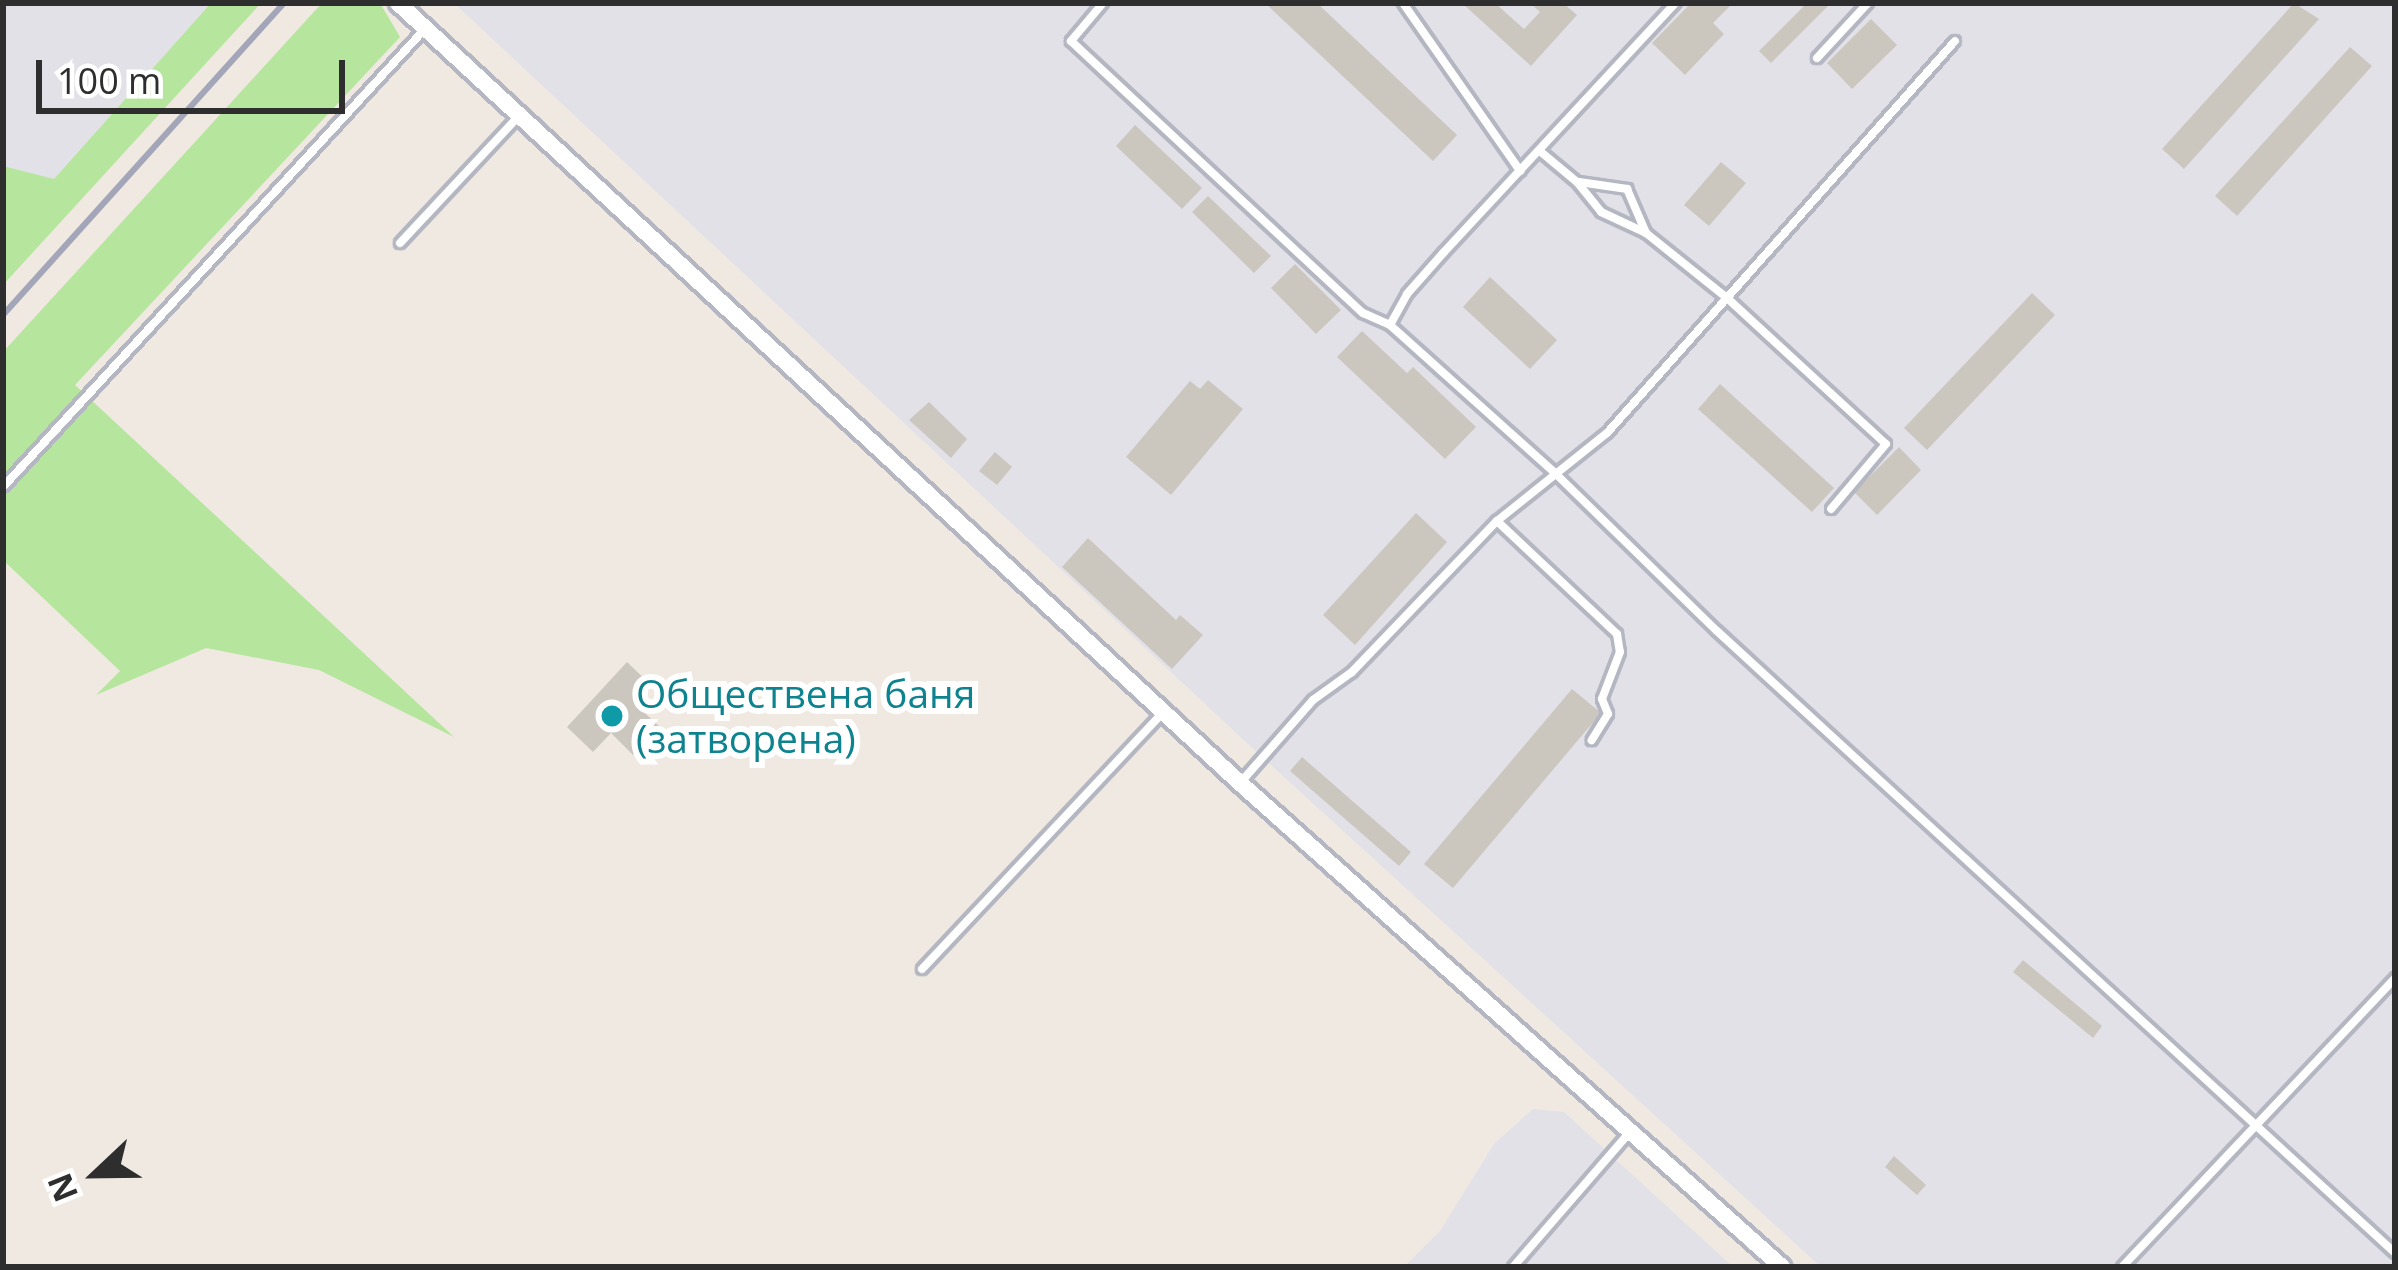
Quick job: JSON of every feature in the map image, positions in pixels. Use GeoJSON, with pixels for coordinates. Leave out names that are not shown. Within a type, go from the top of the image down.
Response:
{"type":"FeatureCollection","features":[{"type":"Feature","properties":{"kind":"street"},"geometry":{"type":"LineString","coordinates":[[398,3],[1240,783],[1781,1267]]}},
{"type":"Feature","properties":{"kind":"lane"},"geometry":{"type":"LineString","coordinates":[[1103,3],[1071,41],[1363,314],[1390,325],[1557,475],[1717,631],[2395,1253]]}},
{"type":"Feature","properties":{"kind":"lane"},"geometry":{"type":"LineString","coordinates":[[1403,3],[1520,170]]}},
{"type":"Feature","properties":{"kind":"lane"},"geometry":{"type":"LineString","coordinates":[[1390,325],[1407,294],[1675,3]]}},
{"type":"Feature","properties":{"kind":"lane"},"geometry":{"type":"LineString","coordinates":[[1817,58],[1868,3]]}},
{"type":"Feature","properties":{"kind":"lane"},"geometry":{"type":"LineString","coordinates":[[4,486],[423,31]]}},
{"type":"Feature","properties":{"kind":"lane"},"geometry":{"type":"LineString","coordinates":[[1240,783],[1313,700],[1352,672],[1497,521],[1607,433],[1955,41]]}},
{"type":"Feature","properties":{"kind":"lane"},"geometry":{"type":"LineString","coordinates":[[400,244],[520,115]]}},
{"type":"Feature","properties":{"kind":"lane"},"geometry":{"type":"LineString","coordinates":[[1541,152],[1577,182],[1601,212],[1646,233],[1726,297],[1886,444],[1831,508]]}},
{"type":"Feature","properties":{"kind":"lane"},"geometry":{"type":"LineString","coordinates":[[1577,182],[1628,189],[1646,233]]}},
{"type":"Feature","properties":{"kind":"lane"},"geometry":{"type":"LineString","coordinates":[[1497,521],[1617,634],[1620,652],[1602,698],[1608,714],[1592,740]]}},
{"type":"Feature","properties":{"kind":"lane"},"geometry":{"type":"LineString","coordinates":[[922,969],[1163,712]]}},
{"type":"Feature","properties":{"kind":"lane"},"geometry":{"type":"LineString","coordinates":[[2122,1267],[2395,978]]}},
{"type":"Feature","properties":{"kind":"lane"},"geometry":{"type":"LineString","coordinates":[[1513,1267],[1630,1131]]}},
{"type":"Feature","properties":{"kind":"shaded area"},"geometry":{"type":"Polygon","coordinates":[[[3,3],[211,3],[53,180],[3,166],[3,3]]]}},
{"type":"Feature","properties":{"kind":"shaded area"},"geometry":{"type":"Polygon","coordinates":[[[454,3],[2395,3],[2395,1267],[1821,1267],[1262,757],[454,3]]]}},
{"type":"Feature","properties":{"kind":"shaded area"},"geometry":{"type":"Polygon","coordinates":[[[1533,1109],[1564,1112],[1733,1267],[1404,1267],[1440,1231],[1494,1144],[1533,1109]]]}},
{"type":"Feature","properties":{"kind":"green space"},"geometry":{"type":"Polygon","coordinates":[[[211,3],[261,3],[3,285],[3,166],[54,179],[211,3]]]}},
{"type":"Feature","properties":{"kind":"green space"},"geometry":{"type":"Polygon","coordinates":[[[322,3],[380,3],[400,37],[75,385],[454,737],[319,670],[206,648],[96,695],[120,671],[3,560],[3,352],[322,3]]]}},
{"type":"Feature","properties":{"kind":"building"},"geometry":{"type":"Polygon","coordinates":[[[1265,3],[1317,3],[1457,135],[1433,161],[1265,3]]]}},
{"type":"Feature","properties":{"kind":"building"},"geometry":{"type":"Polygon","coordinates":[[[1462,3],[1495,3],[1524,29],[1540,12],[1530,3],[1563,3],[1577,15],[1531,66],[1462,3]]]}},
{"type":"Feature","properties":{"kind":"building"},"geometry":{"type":"Polygon","coordinates":[[[1691,3],[1733,3],[1713,23],[1724,34],[1685,75],[1652,43],[1691,3]]]}},
{"type":"Feature","properties":{"kind":"building"},"geometry":{"type":"Polygon","coordinates":[[[1807,3],[1831,3],[1771,63],[1759,51],[1807,3]]]}},
{"type":"Feature","properties":{"kind":"building"},"geometry":{"type":"Polygon","coordinates":[[[2294,3],[2319,19],[2184,169],[2162,149],[2294,3]]]}},
{"type":"Feature","properties":{"kind":"building"},"geometry":{"type":"Polygon","coordinates":[[[1871,19],[1897,45],[1852,89],[1827,63],[1871,19]]]}},
{"type":"Feature","properties":{"kind":"building"},"geometry":{"type":"Polygon","coordinates":[[[2350,47],[2372,66],[2237,216],[2215,196],[2350,47]]]}},
{"type":"Feature","properties":{"kind":"building"},"geometry":{"type":"Polygon","coordinates":[[[1135,125],[1202,188],[1182,209],[1116,146],[1135,125]]]}},
{"type":"Feature","properties":{"kind":"building"},"geometry":{"type":"Polygon","coordinates":[[[1721,162],[1746,183],[1709,226],[1684,205],[1721,162]]]}},
{"type":"Feature","properties":{"kind":"building"},"geometry":{"type":"Polygon","coordinates":[[[1208,196],[1271,256],[1254,273],[1192,212],[1208,196]]]}},
{"type":"Feature","properties":{"kind":"building"},"geometry":{"type":"Polygon","coordinates":[[[1295,264],[1341,310],[1316,334],[1271,288],[1295,264]]]}},
{"type":"Feature","properties":{"kind":"building"},"geometry":{"type":"Polygon","coordinates":[[[1490,277],[1557,340],[1530,369],[1463,307],[1490,277]]]}},
{"type":"Feature","properties":{"kind":"building"},"geometry":{"type":"Polygon","coordinates":[[[2032,293],[2055,315],[1927,450],[1904,428],[2032,293]]]}},
{"type":"Feature","properties":{"kind":"building"},"geometry":{"type":"Polygon","coordinates":[[[1362,331],[1407,373],[1413,367],[1476,427],[1445,459],[1337,357],[1362,331]]]}},
{"type":"Feature","properties":{"kind":"building"},"geometry":{"type":"Polygon","coordinates":[[[1208,380],[1243,409],[1171,495],[1126,457],[1190,381],[1200,389],[1208,380]]]}},
{"type":"Feature","properties":{"kind":"building"},"geometry":{"type":"Polygon","coordinates":[[[1720,384],[1834,488],[1812,512],[1698,409],[1720,384]]]}},
{"type":"Feature","properties":{"kind":"building"},"geometry":{"type":"Polygon","coordinates":[[[929,402],[967,439],[951,458],[909,420],[929,402]]]}},
{"type":"Feature","properties":{"kind":"building"},"geometry":{"type":"Polygon","coordinates":[[[1899,447],[1921,470],[1877,515],[1854,492],[1899,447]]]}},
{"type":"Feature","properties":{"kind":"building"},"geometry":{"type":"Polygon","coordinates":[[[995,452],[1012,467],[997,485],[979,471],[995,452]]]}},
{"type":"Feature","properties":{"kind":"building"},"geometry":{"type":"Polygon","coordinates":[[[1416,513],[1447,542],[1355,645],[1323,615],[1416,513]]]}},
{"type":"Feature","properties":{"kind":"building"},"geometry":{"type":"Polygon","coordinates":[[[1088,538],[1176,620],[1180,615],[1203,635],[1172,669],[1062,567],[1088,538]]]}},
{"type":"Feature","properties":{"kind":"building","name":"Обществена баня (затворена)"},"geometry":{"type":"Polygon","coordinates":[[[627,662],[652,686],[635,704],[660,727],[633,755],[611,733],[593,752],[567,727],[627,662]]]}},
{"type":"Feature","properties":{"kind":"building"},"geometry":{"type":"Polygon","coordinates":[[[1572,689],[1601,713],[1453,888],[1424,864],[1572,689]]]}},
{"type":"Feature","properties":{"kind":"building"},"geometry":{"type":"Polygon","coordinates":[[[1302,757],[1411,852],[1399,866],[1290,771],[1302,757]]]}},
{"type":"Feature","properties":{"kind":"building"},"geometry":{"type":"Polygon","coordinates":[[[2023,960],[2102,1026],[2093,1038],[2013,972],[2023,960]]]}},
{"type":"Feature","properties":{"kind":"building"},"geometry":{"type":"Polygon","coordinates":[[[1894,1156],[1926,1185],[1917,1195],[1885,1167],[1894,1156]]]}},
{"type":"Feature","properties":{"kind":"railway"},"geometry":{"type":"LineString","coordinates":[[3,315],[284,3]]}},
{"type":"Feature","properties":{"kind":"place","name":"Обществена баня (затворена)"},"geometry":{"type":"Point","coordinates":[612,716]}}]}
